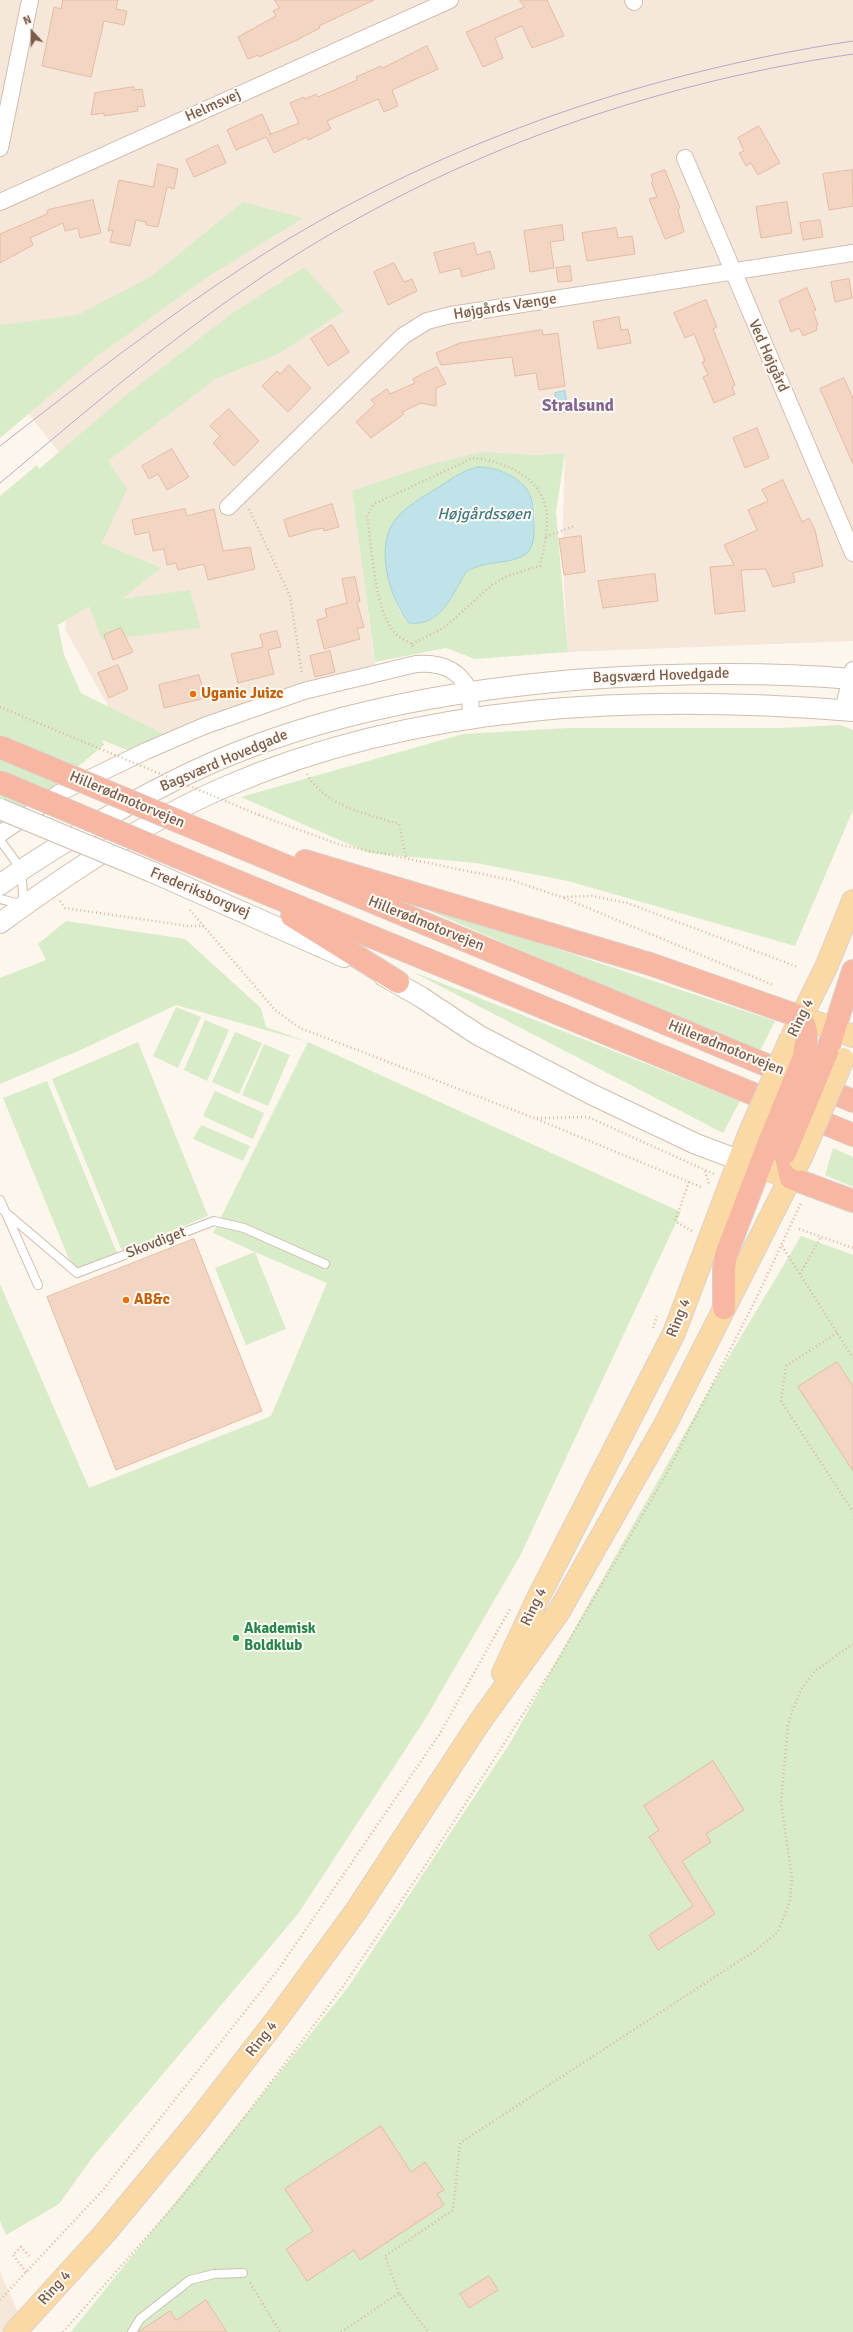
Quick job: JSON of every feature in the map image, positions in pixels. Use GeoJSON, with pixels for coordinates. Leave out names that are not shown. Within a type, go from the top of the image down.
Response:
{"type":"FeatureCollection","features":[{"type":"Feature","properties":{"kind":"highway","name":"Hillerødmotorvejen"},"geometry":{"type":"LineString","coordinates":[[0,747],[853,1101]]}},
{"type":"Feature","properties":{"kind":"highway"},"geometry":{"type":"LineString","coordinates":[[0,782],[237,882],[853,1135]]}},
{"type":"Feature","properties":{"kind":"highway"},"geometry":{"type":"LineString","coordinates":[[216,837],[367,878],[650,964],[801,1017],[806,1031],[799,1041],[804,1058],[778,1154]]}},
{"type":"Feature","properties":{"kind":"highway"},"geometry":{"type":"LineString","coordinates":[[237,882],[398,982]]}},
{"type":"Feature","properties":{"kind":"highway"},"geometry":{"type":"LineString","coordinates":[[724,1308],[724,1268],[726,1255],[760,1167],[778,1154],[848,1034],[853,971]]}},
{"type":"Feature","properties":{"kind":"highway"},"geometry":{"type":"LineString","coordinates":[[778,1154],[853,1201]]}},
{"type":"Feature","properties":{"kind":"main road","name":"Ring 4"},"geometry":{"type":"LineString","coordinates":[[801,1017],[827,966],[853,900]]}},
{"type":"Feature","properties":{"kind":"main road"},"geometry":{"type":"LineString","coordinates":[[801,1017],[848,1034]]}},
{"type":"Feature","properties":{"kind":"main road","name":"Ring 4"},"geometry":{"type":"LineString","coordinates":[[15,2332],[110,2227],[197,2122],[280,2015],[356,1911],[479,1723],[558,1613],[666,1422],[724,1308],[778,1154],[739,1160],[674,1333],[538,1598],[479,1723]]}},
{"type":"Feature","properties":{"kind":"main road"},"geometry":{"type":"LineString","coordinates":[[739,1160],[760,1167],[778,1154]]}},
{"type":"Feature","properties":{"kind":"street"},"geometry":{"type":"LineString","coordinates":[[0,148],[30,0]]}},
{"type":"Feature","properties":{"kind":"street","name":"Helmsvej"},"geometry":{"type":"LineString","coordinates":[[0,202],[424,5],[450,0]]}},
{"type":"Feature","properties":{"kind":"street","name":"Ved Højgård"},"geometry":{"type":"LineString","coordinates":[[685,158],[853,553]]}},
{"type":"Feature","properties":{"kind":"street","name":"Højgårds Vænge"},"geometry":{"type":"LineString","coordinates":[[228,507],[403,336],[427,321],[451,315],[853,253]]}},
{"type":"Feature","properties":{"kind":"street"},"geometry":{"type":"LineString","coordinates":[[0,834],[59,793],[146,751],[204,726],[304,691],[416,664],[432,662],[445,666],[453,672],[470,691],[470,719]]}},
{"type":"Feature","properties":{"kind":"street","name":"Bagsværd Hovedgade"},"geometry":{"type":"LineString","coordinates":[[0,885],[21,869],[116,811],[187,774],[247,748],[356,713],[470,691],[639,675],[717,672],[852,676]]}},
{"type":"Feature","properties":{"kind":"street"},"geometry":{"type":"LineString","coordinates":[[848,710],[852,676]]}},
{"type":"Feature","properties":{"kind":"street","name":"Bagsværd Hovedgade"},"geometry":{"type":"LineString","coordinates":[[24,905],[133,835],[224,787],[300,760],[363,741],[470,719],[622,705],[694,703],[848,710]]}},
{"type":"Feature","properties":{"kind":"street","name":"Frederiksborgvej"},"geometry":{"type":"LineString","coordinates":[[0,809],[279,927],[398,982],[478,1035],[591,1094],[696,1144],[739,1160]]}},
{"type":"Feature","properties":{"kind":"street"},"geometry":{"type":"LineString","coordinates":[[0,923],[24,905]]}},
{"type":"Feature","properties":{"kind":"lane"},"geometry":{"type":"LineString","coordinates":[[0,840],[21,869],[24,905],[0,899]]}},
{"type":"Feature","properties":{"kind":"lane","name":"Skovdiget"},"geometry":{"type":"LineString","coordinates":[[0,1200],[38,1285]]}},
{"type":"Feature","properties":{"kind":"lane","name":"Skovdiget"},"geometry":{"type":"LineString","coordinates":[[4,1211],[77,1273],[214,1221],[244,1228],[325,1264]]}},
{"type":"Feature","properties":{"kind":"lane"},"geometry":{"type":"LineString","coordinates":[[132,2332],[140,2319],[190,2280],[214,2274],[243,2273]]}},
{"type":"Feature","properties":{"kind":"path"},"geometry":{"type":"LineString","coordinates":[[412,644],[445,627],[492,585],[506,576],[540,566],[546,537],[545,505],[532,480],[515,470],[486,459],[473,458],[459,462],[374,504],[367,516],[380,605],[386,621],[395,634],[412,644],[416,664]]}},
{"type":"Feature","properties":{"kind":"path"},"geometry":{"type":"LineString","coordinates":[[244,492],[250,512],[290,596],[304,691]]}},
{"type":"Feature","properties":{"kind":"path"},"geometry":{"type":"LineString","coordinates":[[546,537],[574,526]]}},
{"type":"Feature","properties":{"kind":"path"},"geometry":{"type":"LineString","coordinates":[[0,707],[259,815],[341,845],[511,880],[561,897],[779,987]]}},
{"type":"Feature","properties":{"kind":"path"},"geometry":{"type":"LineString","coordinates":[[300,760],[313,784],[331,798],[356,810],[399,824],[406,858]]}},
{"type":"Feature","properties":{"kind":"path"},"geometry":{"type":"LineString","coordinates":[[51,887],[65,908],[188,926],[204,926]]}},
{"type":"Feature","properties":{"kind":"path"},"geometry":{"type":"LineString","coordinates":[[561,897],[592,896],[627,902],[798,967]]}},
{"type":"Feature","properties":{"kind":"path"},"geometry":{"type":"LineString","coordinates":[[187,906],[275,1010],[300,1028],[534,1118],[701,1187]]}},
{"type":"Feature","properties":{"kind":"path"},"geometry":{"type":"LineString","coordinates":[[534,1118],[588,1117],[705,1171],[710,1187]]}},
{"type":"Feature","properties":{"kind":"path"},"geometry":{"type":"LineString","coordinates":[[689,1182],[675,1221],[692,1231]]}},
{"type":"Feature","properties":{"kind":"path"},"geometry":{"type":"LineString","coordinates":[[690,1238],[695,1224]]}},
{"type":"Feature","properties":{"kind":"path"},"geometry":{"type":"LineString","coordinates":[[799,1229],[853,1248]]}},
{"type":"Feature","properties":{"kind":"path"},"geometry":{"type":"LineString","coordinates":[[800,1274],[821,1237]]}},
{"type":"Feature","properties":{"kind":"path"},"geometry":{"type":"LineString","coordinates":[[782,1246],[853,1358]]}},
{"type":"Feature","properties":{"kind":"path"},"geometry":{"type":"LineString","coordinates":[[652,1330],[660,1309]]}},
{"type":"Feature","properties":{"kind":"path"},"geometry":{"type":"LineString","coordinates":[[837,1333],[786,1366],[781,1401],[853,1512]]}},
{"type":"Feature","properties":{"kind":"path"},"geometry":{"type":"LineString","coordinates":[[0,2300],[103,2190],[278,1970],[439,1735],[512,1604]]}},
{"type":"Feature","properties":{"kind":"path"},"geometry":{"type":"LineString","coordinates":[[428,2332],[398,2293],[384,2256],[453,2210],[460,2143],[754,1952],[778,1932],[790,1901],[792,1878],[781,1802],[788,1724],[800,1689],[814,1671],[853,1644]]}},
{"type":"Feature","properties":{"kind":"path"},"geometry":{"type":"LineString","coordinates":[[26,2272],[13,2255],[21,2247],[29,2256]]}},
{"type":"Feature","properties":{"kind":"path"},"geometry":{"type":"LineString","coordinates":[[243,2273],[280,2332]]}},
{"type":"Feature","properties":{"kind":"path"},"geometry":{"type":"LineString","coordinates":[[341,2332],[398,2293]]}},
{"type":"Feature","properties":{"kind":"shaded area"},"geometry":{"type":"Polygon","coordinates":[[[0,0],[853,0],[853,641],[568,652],[562,551],[565,453],[533,455],[352,491],[375,665],[130,745],[65,629],[77,475],[0,378],[0,0]]]}},
{"type":"Feature","properties":{"kind":"shaded area"},"geometry":{"type":"Polygon","coordinates":[[[0,2271],[4,2281],[27,2332],[0,2332],[0,2271]]]}},
{"type":"Feature","properties":{"kind":"green space"},"geometry":{"type":"Polygon","coordinates":[[[243,202],[303,218],[206,278],[96,357],[0,438],[0,325],[78,315],[152,276],[243,202]]]}},
{"type":"Feature","properties":{"kind":"green space"},"geometry":{"type":"Polygon","coordinates":[[[304,267],[344,311],[278,354],[215,379],[108,461],[127,489],[102,543],[161,568],[122,599],[190,590],[201,628],[102,640],[89,606],[58,625],[64,655],[81,693],[165,735],[130,751],[102,740],[104,745],[0,831],[0,496],[37,465],[39,469],[125,396],[230,315],[304,267]]]}},
{"type":"Feature","properties":{"kind":"green space"},"geometry":{"type":"Polygon","coordinates":[[[481,452],[533,455],[565,453],[556,512],[568,652],[475,659],[446,648],[375,662],[352,491],[425,466],[481,452]],[[486,467],[392,593],[399,610],[409,623],[420,623],[429,620],[437,614],[450,599],[466,572],[481,564],[517,558],[534,525],[535,514],[533,503],[523,486],[506,473],[486,467]]]}},
{"type":"Feature","properties":{"kind":"green space"},"geometry":{"type":"Polygon","coordinates":[[[841,725],[853,730],[853,810],[795,946],[568,881],[476,863],[369,853],[241,797],[463,734],[568,728],[780,728],[841,725]]]}},
{"type":"Feature","properties":{"kind":"green space"},"geometry":{"type":"Polygon","coordinates":[[[393,895],[775,1021],[759,1053],[393,895]]]}},
{"type":"Feature","properties":{"kind":"green space"},"geometry":{"type":"Polygon","coordinates":[[[66,921],[185,939],[261,1008],[266,1027],[308,1042],[176,1005],[85,1048],[0,1084],[0,978],[46,960],[38,944],[66,921]]]}},
{"type":"Feature","properties":{"kind":"green space"},"geometry":{"type":"Polygon","coordinates":[[[411,971],[740,1101],[723,1133],[411,971]]]}},
{"type":"Feature","properties":{"kind":"green space"},"geometry":{"type":"Polygon","coordinates":[[[176,1007],[201,1017],[178,1068],[153,1056],[176,1007]]]}},
{"type":"Feature","properties":{"kind":"green space"},"geometry":{"type":"Polygon","coordinates":[[[205,1020],[229,1030],[207,1081],[184,1070],[205,1020]]]}},
{"type":"Feature","properties":{"kind":"green space"},"geometry":{"type":"Polygon","coordinates":[[[235,1032],[262,1043],[239,1094],[212,1082],[235,1032]]]}},
{"type":"Feature","properties":{"kind":"green space"},"geometry":{"type":"Polygon","coordinates":[[[138,1042],[208,1216],[122,1251],[52,1079],[138,1042]]]}},
{"type":"Feature","properties":{"kind":"green space","name":"Akademisk Boldklub"},"geometry":{"type":"Polygon","coordinates":[[[308,1042],[681,1212],[520,1556],[424,1721],[298,1914],[92,2158],[59,2204],[6,2235],[0,2221],[0,1284],[89,1488],[271,1416],[327,1283],[213,1233],[308,1042]]]}},
{"type":"Feature","properties":{"kind":"green space"},"geometry":{"type":"Polygon","coordinates":[[[264,1044],[290,1055],[268,1106],[242,1095],[264,1044]]]}},
{"type":"Feature","properties":{"kind":"green space"},"geometry":{"type":"Polygon","coordinates":[[[47,1081],[117,1253],[78,1268],[69,1259],[3,1098],[47,1081]]]}},
{"type":"Feature","properties":{"kind":"green space"},"geometry":{"type":"Polygon","coordinates":[[[215,1091],[264,1113],[253,1139],[203,1116],[215,1091]]]}},
{"type":"Feature","properties":{"kind":"green space"},"geometry":{"type":"Polygon","coordinates":[[[201,1125],[250,1146],[243,1161],[193,1139],[201,1125]]]}},
{"type":"Feature","properties":{"kind":"green space"},"geometry":{"type":"Polygon","coordinates":[[[833,1148],[853,1157],[853,1187],[825,1175],[833,1148]]]}},
{"type":"Feature","properties":{"kind":"green space"},"geometry":{"type":"Polygon","coordinates":[[[801,1236],[853,1255],[853,2332],[71,2332],[349,1986],[510,1743],[712,1385],[801,1236]]]}},
{"type":"Feature","properties":{"kind":"green space"},"geometry":{"type":"Polygon","coordinates":[[[255,1252],[286,1329],[246,1345],[215,1268],[255,1252]]]}},
{"type":"Feature","properties":{"kind":"water"},"geometry":{"type":"Polygon","coordinates":[[[565,391],[568,412],[558,413],[555,393],[565,391]]]}},
{"type":"Feature","properties":{"kind":"water","name":"Højgårdssøen"},"geometry":{"type":"Polygon","coordinates":[[[478,467],[503,472],[515,479],[527,489],[532,502],[534,517],[534,534],[531,548],[527,553],[514,560],[481,565],[466,572],[444,608],[437,615],[420,623],[409,623],[396,601],[387,573],[385,559],[389,531],[399,515],[415,502],[467,470],[478,467]]]}},
{"type":"Feature","properties":{"kind":"building"},"geometry":{"type":"Polygon","coordinates":[[[63,0],[118,0],[116,9],[127,11],[124,25],[104,21],[91,77],[42,66],[54,7],[61,9],[63,0]]]}},
{"type":"Feature","properties":{"kind":"building"},"geometry":{"type":"Polygon","coordinates":[[[275,0],[374,0],[319,26],[320,28],[295,41],[259,57],[258,55],[248,59],[238,37],[276,16],[273,11],[279,8],[275,0]]]}},
{"type":"Feature","properties":{"kind":"building"},"geometry":{"type":"Polygon","coordinates":[[[520,0],[547,0],[564,36],[532,48],[522,26],[495,38],[503,58],[483,67],[466,32],[524,7],[520,0]]]}},
{"type":"Feature","properties":{"kind":"building"},"geometry":{"type":"Polygon","coordinates":[[[427,46],[438,69],[392,90],[398,106],[384,112],[378,99],[327,121],[331,129],[308,140],[307,137],[274,153],[266,137],[236,150],[227,130],[262,114],[271,134],[269,135],[299,123],[290,103],[316,94],[318,97],[357,80],[356,77],[381,66],[382,68],[427,46]]]}},
{"type":"Feature","properties":{"kind":"building"},"geometry":{"type":"Polygon","coordinates":[[[134,87],[134,90],[142,89],[145,106],[137,107],[138,111],[104,116],[104,113],[91,115],[95,93],[134,87]]]}},
{"type":"Feature","properties":{"kind":"building"},"geometry":{"type":"Polygon","coordinates":[[[759,126],[780,163],[758,175],[751,163],[746,166],[739,153],[744,151],[738,138],[759,126]]]}},
{"type":"Feature","properties":{"kind":"building"},"geometry":{"type":"Polygon","coordinates":[[[218,145],[226,163],[194,177],[186,160],[218,145]]]}},
{"type":"Feature","properties":{"kind":"building"},"geometry":{"type":"Polygon","coordinates":[[[158,164],[178,169],[174,189],[167,187],[158,227],[146,225],[146,222],[136,220],[130,246],[110,242],[113,230],[108,231],[119,180],[153,187],[158,164]]]}},
{"type":"Feature","properties":{"kind":"building"},"geometry":{"type":"Polygon","coordinates":[[[665,170],[680,208],[678,210],[684,232],[665,239],[649,199],[657,197],[651,182],[653,181],[651,175],[665,170]]]}},
{"type":"Feature","properties":{"kind":"building"},"geometry":{"type":"Polygon","coordinates":[[[852,170],[853,206],[829,210],[823,174],[852,170]]]}},
{"type":"Feature","properties":{"kind":"building"},"geometry":{"type":"Polygon","coordinates":[[[93,200],[101,233],[80,238],[78,228],[65,231],[63,223],[30,238],[33,245],[0,263],[0,234],[47,214],[48,210],[93,200]]]}},
{"type":"Feature","properties":{"kind":"building"},"geometry":{"type":"Polygon","coordinates":[[[787,202],[792,233],[761,238],[756,207],[787,202]]]}},
{"type":"Feature","properties":{"kind":"building"},"geometry":{"type":"Polygon","coordinates":[[[820,220],[823,237],[803,240],[800,223],[820,220]]]}},
{"type":"Feature","properties":{"kind":"building"},"geometry":{"type":"Polygon","coordinates":[[[562,225],[564,240],[550,242],[554,268],[530,272],[524,231],[562,225]]]}},
{"type":"Feature","properties":{"kind":"building"},"geometry":{"type":"Polygon","coordinates":[[[616,228],[618,238],[632,236],[635,254],[587,261],[582,233],[616,228]]]}},
{"type":"Feature","properties":{"kind":"building"},"geometry":{"type":"Polygon","coordinates":[[[474,243],[477,255],[490,251],[495,268],[462,277],[460,268],[440,273],[434,253],[474,243]]]}},
{"type":"Feature","properties":{"kind":"building"},"geometry":{"type":"Polygon","coordinates":[[[394,263],[404,282],[412,279],[417,291],[388,305],[374,272],[394,263]]]}},
{"type":"Feature","properties":{"kind":"building"},"geometry":{"type":"Polygon","coordinates":[[[570,266],[572,281],[558,282],[556,268],[570,266]]]}},
{"type":"Feature","properties":{"kind":"building"},"geometry":{"type":"Polygon","coordinates":[[[849,279],[852,298],[835,302],[831,282],[849,279]]]}},
{"type":"Feature","properties":{"kind":"building"},"geometry":{"type":"Polygon","coordinates":[[[807,288],[816,310],[813,311],[818,325],[816,326],[817,330],[803,336],[799,328],[791,332],[779,301],[807,288]]]}},
{"type":"Feature","properties":{"kind":"building"},"geometry":{"type":"Polygon","coordinates":[[[706,300],[717,327],[713,329],[735,385],[732,387],[735,394],[714,403],[703,377],[708,375],[702,362],[705,361],[694,334],[685,338],[674,313],[706,300]]]}},
{"type":"Feature","properties":{"kind":"building"},"geometry":{"type":"Polygon","coordinates":[[[619,317],[621,330],[628,329],[631,343],[598,349],[593,322],[619,317]]]}},
{"type":"Feature","properties":{"kind":"building"},"geometry":{"type":"Polygon","coordinates":[[[332,325],[349,352],[328,366],[311,339],[332,325]]]}},
{"type":"Feature","properties":{"kind":"building"},"geometry":{"type":"Polygon","coordinates":[[[542,330],[543,335],[558,333],[565,386],[539,390],[536,373],[515,376],[512,357],[441,365],[436,353],[460,343],[542,330]]]}},
{"type":"Feature","properties":{"kind":"building"},"geometry":{"type":"Polygon","coordinates":[[[289,365],[311,388],[288,412],[262,386],[277,371],[280,374],[289,365]]]}},
{"type":"Feature","properties":{"kind":"building"},"geometry":{"type":"Polygon","coordinates":[[[437,367],[446,384],[436,388],[436,406],[421,403],[402,412],[404,414],[371,438],[356,422],[375,404],[371,400],[387,389],[390,394],[415,383],[413,379],[437,367]]]}},
{"type":"Feature","properties":{"kind":"building"},"geometry":{"type":"Polygon","coordinates":[[[844,378],[853,399],[853,464],[820,389],[844,378]]]}},
{"type":"Feature","properties":{"kind":"building"},"geometry":{"type":"Polygon","coordinates":[[[229,409],[259,441],[234,466],[213,443],[220,436],[210,426],[229,409]]]}},
{"type":"Feature","properties":{"kind":"building"},"geometry":{"type":"Polygon","coordinates":[[[757,428],[769,458],[745,468],[733,438],[757,428]]]}},
{"type":"Feature","properties":{"kind":"building"},"geometry":{"type":"Polygon","coordinates":[[[172,449],[189,477],[167,490],[158,474],[149,479],[142,466],[172,449]]]}},
{"type":"Feature","properties":{"kind":"building"},"geometry":{"type":"Polygon","coordinates":[[[783,480],[802,522],[809,518],[815,530],[823,566],[793,573],[795,582],[773,587],[766,569],[741,570],[745,611],[715,614],[710,567],[734,565],[724,545],[757,530],[748,510],[768,501],[762,490],[783,480]]]}},
{"type":"Feature","properties":{"kind":"building"},"geometry":{"type":"Polygon","coordinates":[[[332,504],[339,527],[324,531],[323,528],[313,530],[289,537],[284,520],[332,504]]]}},
{"type":"Feature","properties":{"kind":"building"},"geometry":{"type":"Polygon","coordinates":[[[185,509],[187,516],[214,509],[223,551],[250,547],[255,569],[208,580],[204,564],[178,570],[176,563],[167,565],[164,549],[153,551],[149,532],[135,535],[132,520],[185,509]]]}},
{"type":"Feature","properties":{"kind":"building"},"geometry":{"type":"Polygon","coordinates":[[[581,536],[585,572],[564,575],[559,539],[581,536]]]}},
{"type":"Feature","properties":{"kind":"building"},"geometry":{"type":"Polygon","coordinates":[[[655,574],[658,601],[603,608],[598,581],[655,574]]]}},
{"type":"Feature","properties":{"kind":"building"},"geometry":{"type":"Polygon","coordinates":[[[355,577],[360,601],[357,602],[364,627],[357,629],[360,639],[324,649],[317,620],[327,617],[325,609],[347,603],[342,579],[355,577]]]}},
{"type":"Feature","properties":{"kind":"building"},"geometry":{"type":"Polygon","coordinates":[[[121,628],[133,652],[113,660],[104,635],[121,628]]]}},
{"type":"Feature","properties":{"kind":"building"},"geometry":{"type":"Polygon","coordinates":[[[277,631],[281,647],[268,650],[274,674],[238,683],[231,654],[263,647],[260,635],[277,631]]]}},
{"type":"Feature","properties":{"kind":"building"},"geometry":{"type":"Polygon","coordinates":[[[330,651],[335,672],[315,677],[310,656],[330,651]]]}},
{"type":"Feature","properties":{"kind":"building"},"geometry":{"type":"Polygon","coordinates":[[[118,665],[128,689],[109,698],[98,673],[118,665]]]}},
{"type":"Feature","properties":{"kind":"building"},"geometry":{"type":"Polygon","coordinates":[[[199,675],[205,698],[164,708],[159,685],[199,675]]]}},
{"type":"Feature","properties":{"kind":"building"},"geometry":{"type":"Polygon","coordinates":[[[194,1239],[262,1411],[116,1470],[47,1297],[194,1239]]]}},
{"type":"Feature","properties":{"kind":"building"},"geometry":{"type":"Polygon","coordinates":[[[837,1362],[853,1386],[853,1471],[798,1387],[837,1362]]]}},
{"type":"Feature","properties":{"kind":"building"},"geometry":{"type":"Polygon","coordinates":[[[713,1761],[744,1810],[706,1834],[711,1842],[682,1861],[715,1914],[658,1950],[649,1935],[693,1906],[649,1837],[659,1830],[644,1806],[713,1761]]]}},
{"type":"Feature","properties":{"kind":"building"},"geometry":{"type":"Polygon","coordinates":[[[381,2126],[411,2172],[425,2162],[444,2190],[437,2194],[444,2205],[360,2260],[354,2250],[307,2281],[286,2249],[313,2231],[285,2189],[381,2126]]]}},
{"type":"Feature","properties":{"kind":"building"},"geometry":{"type":"Polygon","coordinates":[[[489,2276],[498,2290],[469,2308],[460,2294],[489,2276]]]}},
{"type":"Feature","properties":{"kind":"building"},"geometry":{"type":"Polygon","coordinates":[[[206,2300],[227,2332],[138,2332],[170,2311],[176,2320],[206,2300]]]}},
{"type":"Feature","properties":{"kind":"tram line"},"geometry":{"type":"LineString","coordinates":[[0,446],[122,352],[216,285],[318,222],[390,184],[463,150],[538,121],[615,95],[694,73],[773,55],[853,41]]}},
{"type":"Feature","properties":{"kind":"tram line"},"geometry":{"type":"LineString","coordinates":[[0,483],[94,404],[190,328],[223,304],[256,281],[324,238],[395,199],[467,164],[542,134],[618,108],[695,86],[774,68],[853,54]]}},
{"type":"Feature","properties":{"kind":"place","name":"Uganic Juizc"},"geometry":{"type":"Point","coordinates":[193,694]}},
{"type":"Feature","properties":{"kind":"place","name":"AB&c"},"geometry":{"type":"Point","coordinates":[126,1300]}},
{"type":"Feature","properties":{"kind":"place","name":"Akademisk Boldklub"},"geometry":{"type":"Point","coordinates":[236,1638]}},
{"type":"Feature","properties":{"kind":"district","name":"Stralsund"},"geometry":{"type":"Point","coordinates":[578,407]}}]}
